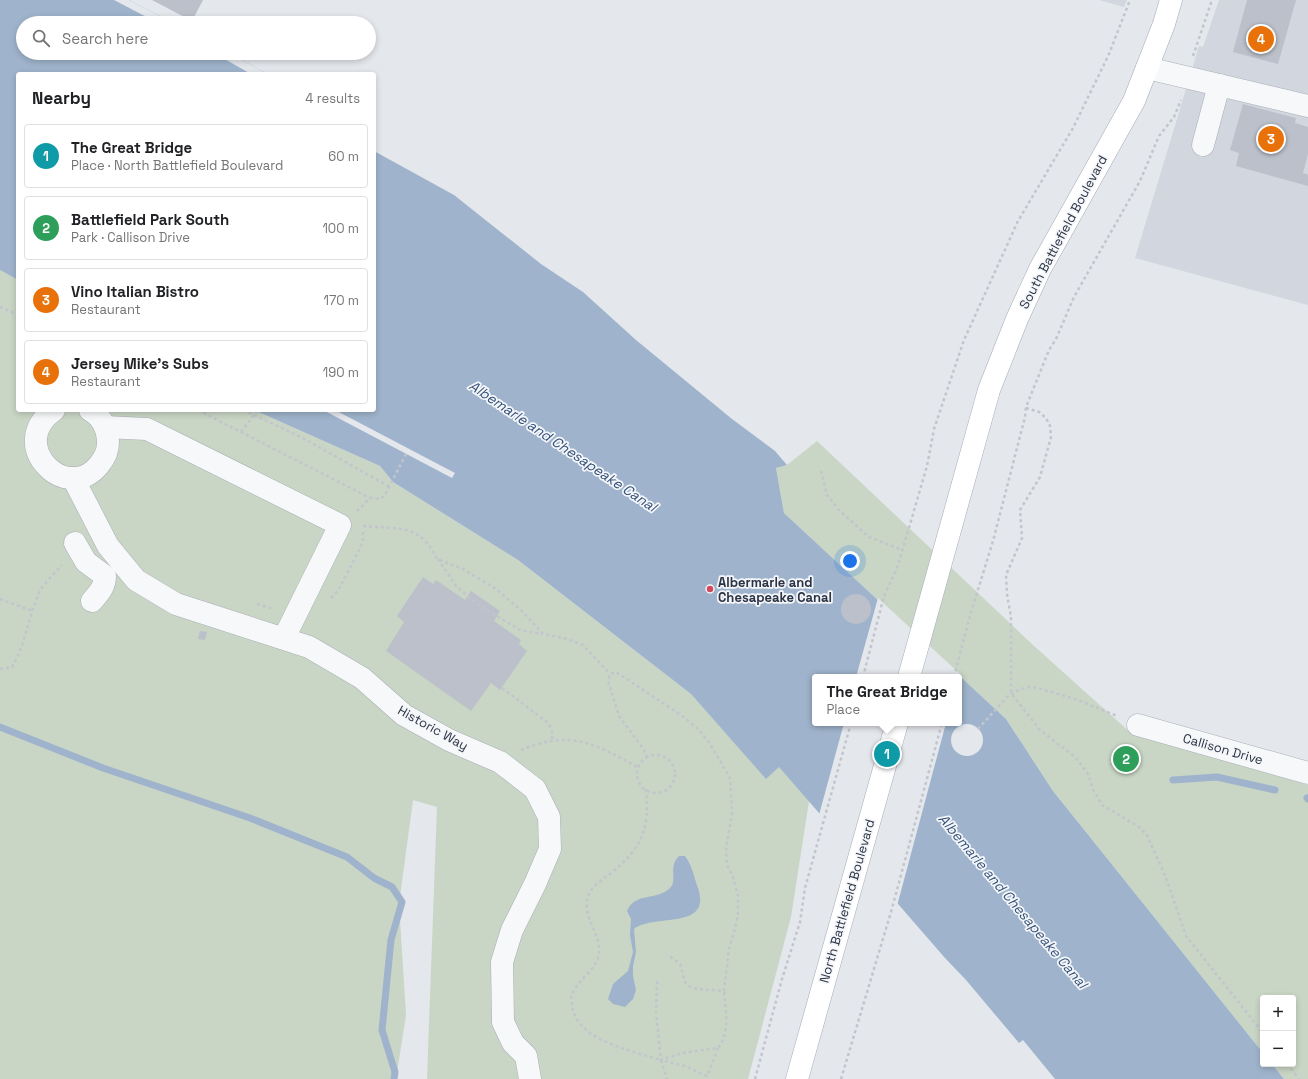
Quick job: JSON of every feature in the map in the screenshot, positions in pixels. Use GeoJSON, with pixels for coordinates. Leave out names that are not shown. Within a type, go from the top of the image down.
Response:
{"type":"FeatureCollection","features":[{"type":"Feature","properties":{"kind":"main road","name":"South Battlefield Boulevard"},"geometry":{"type":"LineString","coordinates":[[910,674],[989,390],[1017,319],[1040,269],[1134,101],[1171,0]]}},
{"type":"Feature","properties":{"kind":"main road","name":"North Battlefield Boulevard"},"geometry":{"type":"LineString","coordinates":[[797,1079],[896,726]]}},
{"type":"Feature","properties":{"kind":"street"},"geometry":{"type":"LineString","coordinates":[[1147,68],[1219,85],[1307,103]]}},
{"type":"Feature","properties":{"kind":"street"},"geometry":{"type":"LineString","coordinates":[[1203,145],[1219,85]]}},
{"type":"Feature","properties":{"kind":"street"},"geometry":{"type":"LineString","coordinates":[[51,412],[39,425],[36,437],[36,450],[41,461],[50,470],[61,476],[73,478],[87,475],[96,469],[104,459],[108,447],[108,437],[105,427],[100,418],[92,412]]}},
{"type":"Feature","properties":{"kind":"street"},"geometry":{"type":"LineString","coordinates":[[105,427],[147,429],[340,525],[284,638]]}},
{"type":"Feature","properties":{"kind":"street","name":"Historic Way"},"geometry":{"type":"LineString","coordinates":[[73,478],[108,546],[136,580],[176,604],[309,647],[362,678],[404,715],[449,740],[500,762],[535,789],[549,817],[550,849],[535,884],[512,930],[502,962],[503,1022],[513,1043],[526,1056],[530,1079]]}},
{"type":"Feature","properties":{"kind":"street"},"geometry":{"type":"LineString","coordinates":[[75,543],[86,562],[105,576],[105,582],[101,590],[92,601]]}},
{"type":"Feature","properties":{"kind":"street","name":"Callison Drive"},"geometry":{"type":"LineString","coordinates":[[1138,725],[1308,773]]}},
{"type":"Feature","properties":{"kind":"path"},"geometry":{"type":"LineString","coordinates":[[864,674],[884,596],[897,568],[927,466],[934,429],[964,340],[1018,221],[1072,128],[1095,83],[1109,54],[1130,0]]}},
{"type":"Feature","properties":{"kind":"path"},"geometry":{"type":"LineString","coordinates":[[955,674],[969,619],[993,541],[1026,408],[1049,350],[1056,339],[1074,297],[1140,181],[1159,136],[1174,117],[1212,0]]}},
{"type":"Feature","properties":{"kind":"path"},"geometry":{"type":"LineString","coordinates":[[0,307],[16,314]]}},
{"type":"Feature","properties":{"kind":"path"},"geometry":{"type":"LineString","coordinates":[[1026,408],[1039,412],[1046,418],[1050,426],[1051,438],[1036,487],[1022,504],[1020,510],[1022,538],[1006,575],[1007,594],[1011,616],[1011,693],[1040,730],[1075,757],[1088,774],[1093,789],[1102,805],[1139,827],[1147,835],[1166,878],[1186,936],[1261,1031]]}},
{"type":"Feature","properties":{"kind":"path"},"geometry":{"type":"LineString","coordinates":[[202,412],[370,498]]}},
{"type":"Feature","properties":{"kind":"path"},"geometry":{"type":"LineString","coordinates":[[247,412],[301,437],[390,487],[406,454]]}},
{"type":"Feature","properties":{"kind":"path"},"geometry":{"type":"LineString","coordinates":[[241,432],[257,412]]}},
{"type":"Feature","properties":{"kind":"path"},"geometry":{"type":"LineString","coordinates":[[820,470],[827,495],[839,510],[869,538],[902,550]]}},
{"type":"Feature","properties":{"kind":"path"},"geometry":{"type":"LineString","coordinates":[[363,526],[404,529],[418,533],[430,544],[437,559],[456,586],[477,604],[520,630],[567,639],[583,645],[610,674]]}},
{"type":"Feature","properties":{"kind":"path"},"geometry":{"type":"LineString","coordinates":[[0,669],[12,667],[25,639],[41,590],[70,556],[75,543]]}},
{"type":"Feature","properties":{"kind":"path"},"geometry":{"type":"LineString","coordinates":[[437,559],[463,569],[496,588],[523,612],[542,634]]}},
{"type":"Feature","properties":{"kind":"path"},"geometry":{"type":"LineString","coordinates":[[0,599],[33,611]]}},
{"type":"Feature","properties":{"kind":"path"},"geometry":{"type":"LineString","coordinates":[[610,674],[616,672],[682,715],[699,730],[709,742],[730,778],[732,814],[726,849],[727,865],[738,896],[738,908],[735,929],[729,949],[724,991],[726,1028],[722,1042],[718,1048],[707,1076],[685,1066],[661,1060],[609,1043],[583,1028],[573,1012],[571,996],[578,984],[595,965],[599,956],[596,936],[591,928],[586,908],[590,892],[637,850],[648,813],[646,790],[639,780],[638,768],[647,758],[658,755],[664,757],[673,765],[675,771],[673,783],[664,791],[658,793],[646,790]]}},
{"type":"Feature","properties":{"kind":"path"},"geometry":{"type":"LineString","coordinates":[[610,674],[608,681],[620,716],[644,750],[647,758]]}},
{"type":"Feature","properties":{"kind":"path"},"geometry":{"type":"LineString","coordinates":[[978,728],[1011,693],[1028,687],[1038,688],[1078,700],[1138,725]]}},
{"type":"Feature","properties":{"kind":"path"},"geometry":{"type":"LineString","coordinates":[[502,688],[548,722],[552,730],[552,740]]}},
{"type":"Feature","properties":{"kind":"path"},"geometry":{"type":"LineString","coordinates":[[755,1079],[782,979],[800,922],[805,888],[849,726]]}},
{"type":"Feature","properties":{"kind":"path"},"geometry":{"type":"LineString","coordinates":[[841,1079],[891,912],[941,726]]}},
{"type":"Feature","properties":{"kind":"path"},"geometry":{"type":"LineString","coordinates":[[519,751],[541,742],[552,740],[577,741],[596,745],[638,768]]}},
{"type":"Feature","properties":{"kind":"path"},"geometry":{"type":"LineString","coordinates":[[668,955],[680,964],[685,982],[689,986],[697,989],[724,991]]}},
{"type":"Feature","properties":{"kind":"path"},"geometry":{"type":"LineString","coordinates":[[657,981],[656,1012],[661,1060],[667,1079]]}},
{"type":"Feature","properties":{"kind":"path"},"geometry":{"type":"LineString","coordinates":[[661,1060],[682,1052],[718,1048]]}},
{"type":"Feature","properties":{"kind":"path"},"geometry":{"type":"LineString","coordinates":[[1289,1067],[1299,1079]]}},
{"type":"Feature","properties":{"kind":"shaded area"},"geometry":{"type":"Polygon","coordinates":[[[1099,0],[1127,0],[1124,7],[1099,0]]]}},
{"type":"Feature","properties":{"kind":"shaded area"},"geometry":{"type":"Polygon","coordinates":[[[1219,0],[1308,0],[1308,305],[1135,258],[1199,46],[1203,47],[1219,0]]]}},
{"type":"Feature","properties":{"kind":"green space"},"geometry":{"type":"Polygon","coordinates":[[[0,270],[16,279],[16,412],[258,412],[380,466],[393,482],[518,560],[691,694],[766,778],[779,766],[809,801],[791,917],[748,1079],[427,1079],[437,807],[413,800],[399,904],[406,1015],[396,1079],[0,1079],[0,270]]]}},
{"type":"Feature","properties":{"kind":"green space"},"geometry":{"type":"Polygon","coordinates":[[[817,441],[1033,645],[1132,734],[1308,785],[1308,1079],[1284,1079],[1274,1067],[1296,1067],[1296,995],[1260,995],[1260,1049],[1053,791],[1006,719],[962,678],[962,674],[958,674],[784,513],[776,468],[787,465],[817,441]]]}},
{"type":"Feature","properties":{"kind":"water"},"geometry":{"type":"Polygon","coordinates":[[[0,0],[129,0],[160,16],[16,16],[16,60],[242,60],[264,72],[16,72],[16,279],[0,270],[0,0]]]}},
{"type":"Feature","properties":{"kind":"water","name":"Albermarle and Chesapeake Canal"},"geometry":{"type":"Polygon","coordinates":[[[376,152],[454,195],[541,264],[583,292],[636,340],[732,419],[775,451],[787,465],[776,468],[784,513],[958,674],[812,674],[812,726],[962,726],[962,678],[1006,719],[1053,791],[1260,1049],[1260,1067],[1274,1067],[1284,1079],[1055,1079],[1023,1040],[1019,1043],[966,980],[945,958],[779,767],[766,779],[691,694],[518,560],[393,482],[380,466],[258,412],[376,412],[376,152]]]}},
{"type":"Feature","properties":{"kind":"water"},"geometry":{"type":"Polygon","coordinates":[[[679,856],[685,856],[693,871],[700,901],[697,910],[689,916],[679,919],[643,924],[634,929],[636,952],[633,966],[633,976],[636,990],[633,999],[625,1007],[613,1004],[608,999],[613,984],[628,971],[633,952],[630,935],[631,919],[627,911],[635,901],[664,893],[672,886],[674,865],[679,856]]]}},
{"type":"Feature","properties":{"kind":"pier"},"geometry":{"type":"Polygon","coordinates":[[[114,0],[129,0],[160,16],[145,16],[114,0]]]}},
{"type":"Feature","properties":{"kind":"pier"},"geometry":{"type":"Polygon","coordinates":[[[226,60],[242,60],[264,72],[247,72],[226,60]]]}},
{"type":"Feature","properties":{"kind":"pier"},"geometry":{"type":"Polygon","coordinates":[[[327,412],[339,412],[455,473],[452,478],[327,412]]]}},
{"type":"Feature","properties":{"kind":"pier"},"geometry":{"type":"Polygon","coordinates":[[[878,598],[960,674],[857,674],[878,598]]]}},
{"type":"Feature","properties":{"kind":"pier"},"geometry":{"type":"Polygon","coordinates":[[[964,724],[970,724],[976,727],[983,737],[983,743],[980,749],[970,756],[964,756],[958,753],[951,743],[951,737],[954,731],[964,724]]]}},
{"type":"Feature","properties":{"kind":"pier"},"geometry":{"type":"Polygon","coordinates":[[[843,726],[945,726],[897,906],[819,815],[843,726]]]}},
{"type":"Feature","properties":{"kind":"building"},"geometry":{"type":"Polygon","coordinates":[[[152,0],[203,0],[195,16],[182,16],[152,0]]]}},
{"type":"Feature","properties":{"kind":"building"},"geometry":{"type":"Polygon","coordinates":[[[1247,0],[1296,0],[1278,64],[1233,52],[1247,0]]]}},
{"type":"Feature","properties":{"kind":"building"},"geometry":{"type":"Polygon","coordinates":[[[1243,104],[1296,118],[1295,123],[1308,127],[1308,154],[1303,173],[1308,175],[1308,186],[1236,166],[1239,153],[1230,150],[1243,104]]]}},
{"type":"Feature","properties":{"kind":"building"},"geometry":{"type":"Polygon","coordinates":[[[423,577],[433,584],[436,580],[465,600],[471,591],[500,611],[494,621],[521,640],[519,644],[527,651],[500,690],[491,683],[471,711],[386,651],[404,622],[397,616],[423,577]]]}},
{"type":"Feature","properties":{"kind":"building"},"geometry":{"type":"Polygon","coordinates":[[[856,594],[867,598],[871,609],[867,620],[856,624],[845,620],[841,609],[845,598],[856,594]]]}},
{"type":"Feature","properties":{"kind":"building"},"geometry":{"type":"Polygon","coordinates":[[[200,631],[207,632],[205,640],[198,639],[200,631]]]}},
{"type":"Feature","properties":{"kind":"waterway"},"geometry":{"type":"LineString","coordinates":[[0,727],[103,768],[250,818],[347,857],[374,878],[392,887],[402,902],[391,940],[382,1030],[395,1072],[394,1079]]}},
{"type":"Feature","properties":{"kind":"waterway"},"geometry":{"type":"LineString","coordinates":[[1173,780],[1217,777],[1275,790]]}},
{"type":"Feature","properties":{"kind":"place","name":"Jersey Mike's Subs"},"geometry":{"type":"Point","coordinates":[1261,39]}},
{"type":"Feature","properties":{"kind":"place","name":"Vino Italian Bistro"},"geometry":{"type":"Point","coordinates":[1271,139]}},
{"type":"Feature","properties":{"kind":"place","name":"Albermarle and Chesapeake Canal"},"geometry":{"type":"Point","coordinates":[710,589]}},
{"type":"Feature","properties":{"kind":"place","name":"The Great Bridge"},"geometry":{"type":"Point","coordinates":[887,754]}},
{"type":"Feature","properties":{"kind":"place","name":"Battlefield Park South"},"geometry":{"type":"Point","coordinates":[1126,759]}},
{"type":"Feature","properties":{"kind":"water label","name":"Albemarle and Chesapeake Canal"},"geometry":{"type":"Point","coordinates":[563,446]}},
{"type":"Feature","properties":{"kind":"water label","name":"Albemarle and Chesapeake Canal"},"geometry":{"type":"Point","coordinates":[1013,901]}}]}
